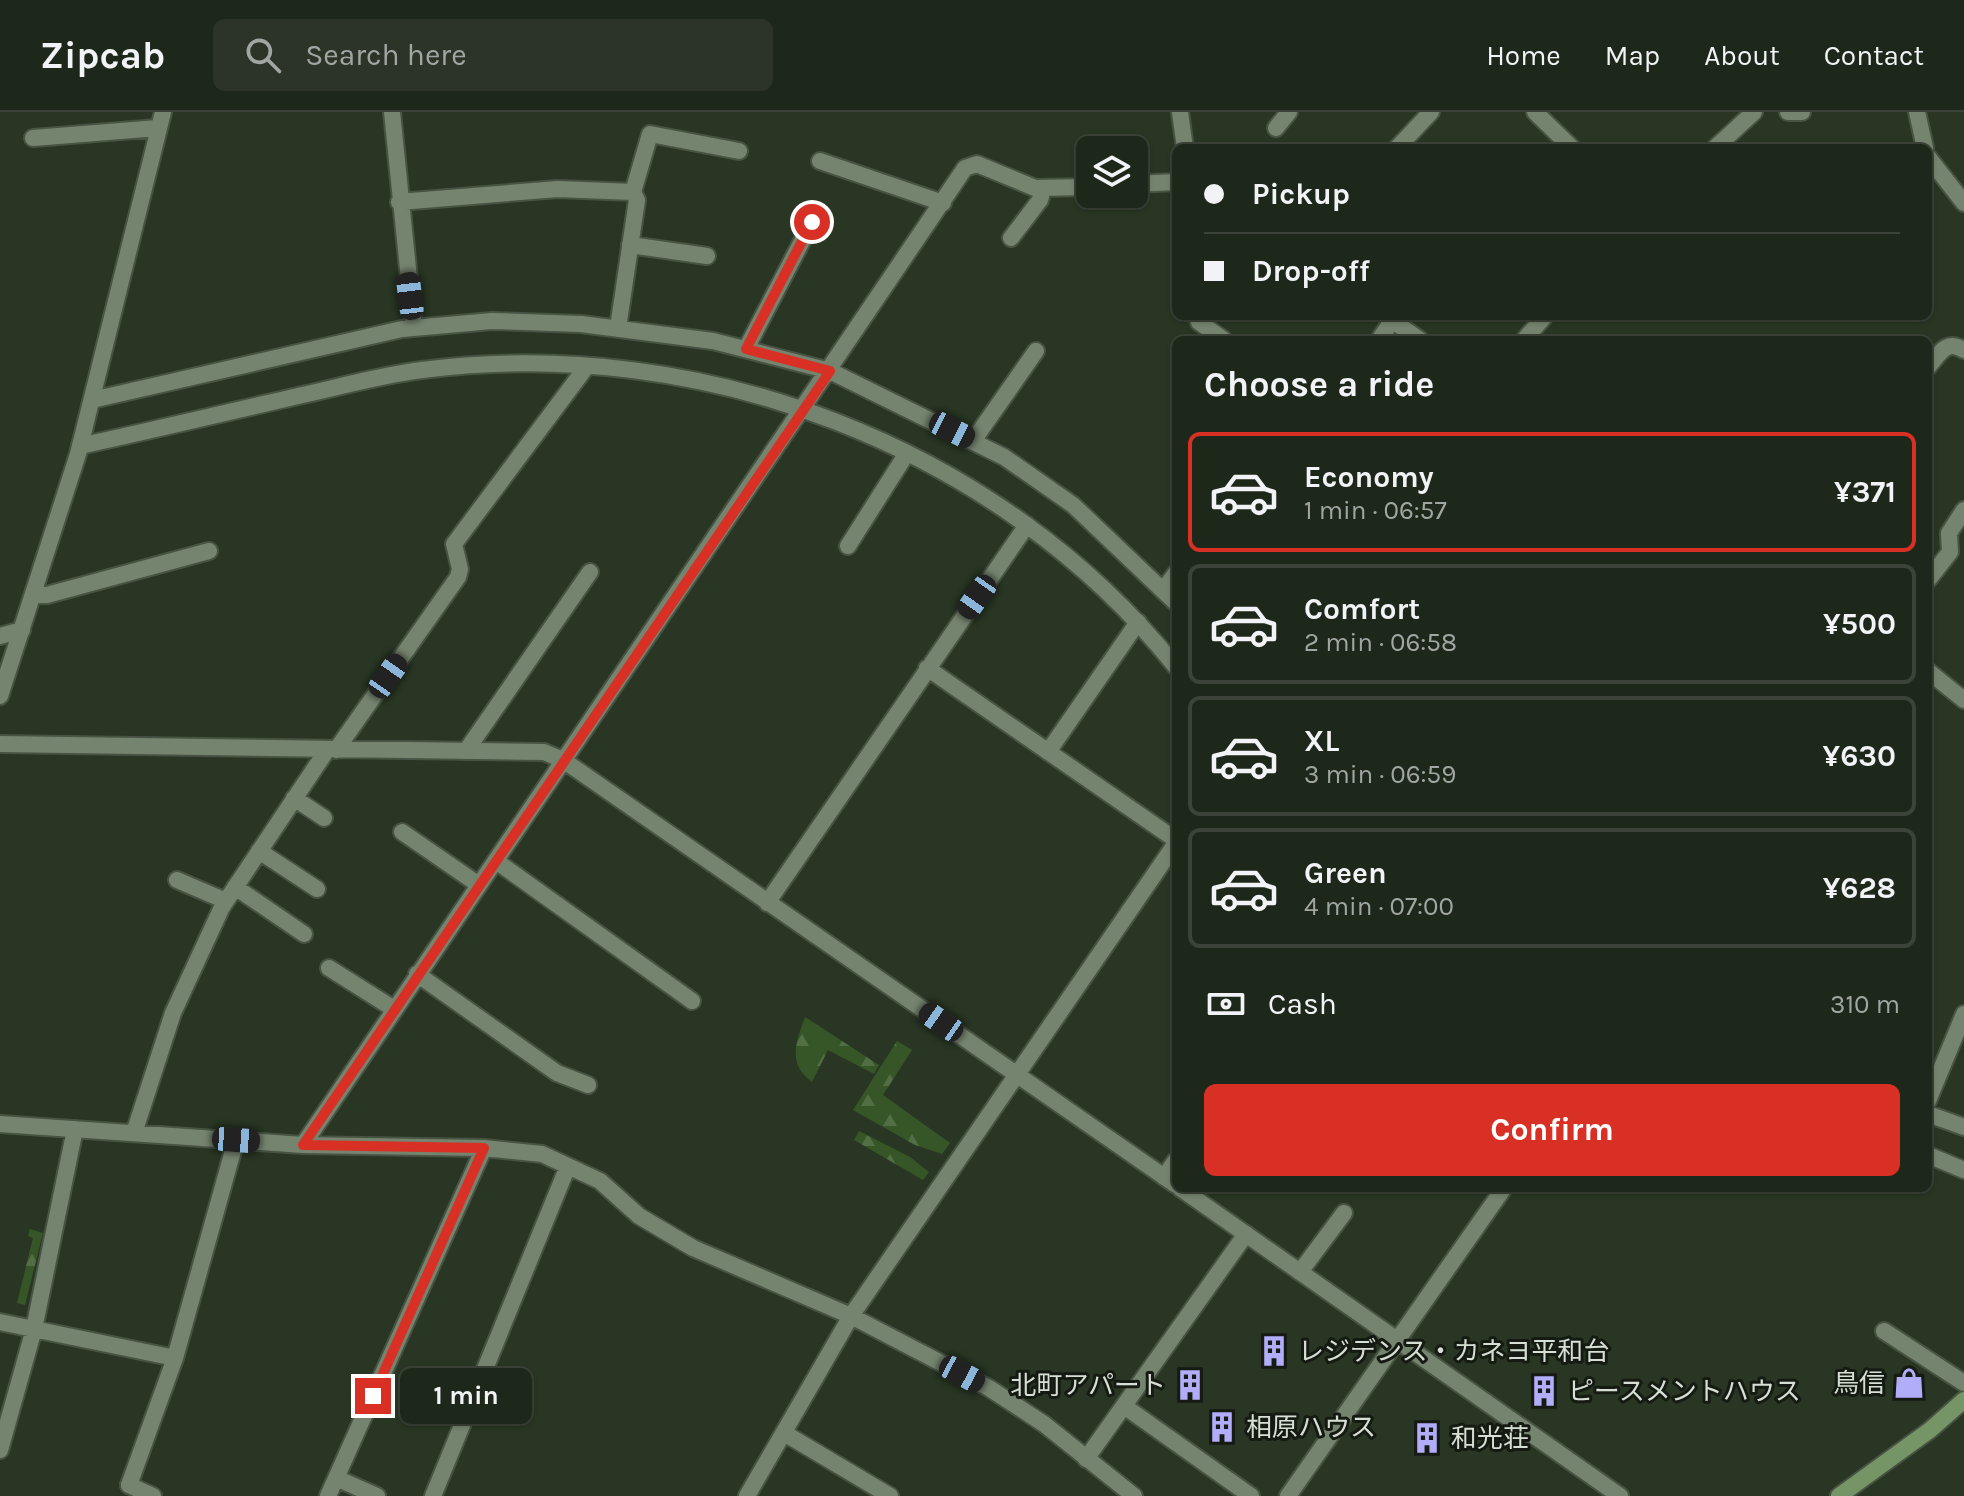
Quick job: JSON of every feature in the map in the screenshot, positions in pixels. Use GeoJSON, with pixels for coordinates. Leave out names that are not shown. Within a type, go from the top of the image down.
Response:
{"type":"FeatureCollection","features":[{"type":"Feature","properties":{"kind":"main road"},"geometry":{"type":"LineString","coordinates":[[1839,1496],[1930,1430],[1964,1400]]}},
{"type":"Feature","properties":{"kind":"street"},"geometry":{"type":"LineString","coordinates":[[392,112],[414,328]]}},
{"type":"Feature","properties":{"kind":"street"},"geometry":{"type":"LineString","coordinates":[[1180,112],[1184,144]]}},
{"type":"Feature","properties":{"kind":"street"},"geometry":{"type":"LineString","coordinates":[[1276,128],[1289,112]]}},
{"type":"Feature","properties":{"kind":"street"},"geometry":{"type":"LineString","coordinates":[[1401,144],[1431,112]]}},
{"type":"Feature","properties":{"kind":"street"},"geometry":{"type":"LineString","coordinates":[[1535,112],[1568,144]]}},
{"type":"Feature","properties":{"kind":"street"},"geometry":{"type":"LineString","coordinates":[[1719,144],[1754,112]]}},
{"type":"Feature","properties":{"kind":"street"},"geometry":{"type":"LineString","coordinates":[[1788,112],[1802,112]]}},
{"type":"Feature","properties":{"kind":"street"},"geometry":{"type":"LineString","coordinates":[[1917,112],[1924,144]]}},
{"type":"Feature","properties":{"kind":"street"},"geometry":{"type":"LineString","coordinates":[[0,696],[80,446],[160,120],[33,138]]}},
{"type":"Feature","properties":{"kind":"street"},"geometry":{"type":"LineString","coordinates":[[618,328],[637,200],[633,192],[650,134],[739,151]]}},
{"type":"Feature","properties":{"kind":"street"},"geometry":{"type":"LineString","coordinates":[[820,161],[943,203]]}},
{"type":"Feature","properties":{"kind":"street"},"geometry":{"type":"LineString","coordinates":[[1932,162],[1964,203]]}},
{"type":"Feature","properties":{"kind":"street"},"geometry":{"type":"LineString","coordinates":[[303,1145],[971,165],[1043,189],[1076,188]]}},
{"type":"Feature","properties":{"kind":"street"},"geometry":{"type":"LineString","coordinates":[[1148,183],[1172,182]]}},
{"type":"Feature","properties":{"kind":"street"},"geometry":{"type":"LineString","coordinates":[[399,202],[558,189],[633,192]]}},
{"type":"Feature","properties":{"kind":"street"},"geometry":{"type":"LineString","coordinates":[[1011,238],[1040,200],[1043,189]]}},
{"type":"Feature","properties":{"kind":"street"},"geometry":{"type":"LineString","coordinates":[[746,349],[812,222]]}},
{"type":"Feature","properties":{"kind":"street"},"geometry":{"type":"LineString","coordinates":[[630,245],[707,256]]}},
{"type":"Feature","properties":{"kind":"street"},"geometry":{"type":"LineString","coordinates":[[1198,320],[1218,336]]}},
{"type":"Feature","properties":{"kind":"street"},"geometry":{"type":"LineString","coordinates":[[1392,320],[1414,336]]}},
{"type":"Feature","properties":{"kind":"street"},"geometry":{"type":"LineString","coordinates":[[1528,336],[1542,320]]}},
{"type":"Feature","properties":{"kind":"street"},"geometry":{"type":"LineString","coordinates":[[92,400],[414,328],[492,321],[618,328],[713,341],[830,371],[973,441],[1073,505],[1172,598]]}},
{"type":"Feature","properties":{"kind":"street"},"geometry":{"type":"LineString","coordinates":[[1932,362],[1946,346],[1955,345],[1964,350]]}},
{"type":"Feature","properties":{"kind":"street"},"geometry":{"type":"LineString","coordinates":[[973,441],[1036,351]]}},
{"type":"Feature","properties":{"kind":"street"},"geometry":{"type":"LineString","coordinates":[[80,446],[420,370],[498,364],[632,368],[803,408],[907,453],[1027,525],[1138,622],[1172,662]]}},
{"type":"Feature","properties":{"kind":"street"},"geometry":{"type":"LineString","coordinates":[[134,1133],[173,1013],[230,894],[294,798],[458,577],[460,569],[454,544],[587,366]]}},
{"type":"Feature","properties":{"kind":"street"},"geometry":{"type":"LineString","coordinates":[[848,546],[907,453]]}},
{"type":"Feature","properties":{"kind":"street"},"geometry":{"type":"LineString","coordinates":[[1932,575],[1950,552],[1949,533],[1964,510]]}},
{"type":"Feature","properties":{"kind":"street"},"geometry":{"type":"LineString","coordinates":[[767,903],[1027,525]]}},
{"type":"Feature","properties":{"kind":"street"},"geometry":{"type":"LineString","coordinates":[[33,595],[47,595],[209,551]]}},
{"type":"Feature","properties":{"kind":"street"},"geometry":{"type":"LineString","coordinates":[[466,751],[590,572]]}},
{"type":"Feature","properties":{"kind":"street"},"geometry":{"type":"LineString","coordinates":[[1164,589],[1172,578]]}},
{"type":"Feature","properties":{"kind":"street"},"geometry":{"type":"LineString","coordinates":[[1048,752],[1138,622]]}},
{"type":"Feature","properties":{"kind":"street"},"geometry":{"type":"LineString","coordinates":[[0,636],[22,630]]}},
{"type":"Feature","properties":{"kind":"street"},"geometry":{"type":"LineString","coordinates":[[927,668],[1172,839]]}},
{"type":"Feature","properties":{"kind":"street"},"geometry":{"type":"LineString","coordinates":[[1932,674],[1964,700]]}},
{"type":"Feature","properties":{"kind":"street"},"geometry":{"type":"LineString","coordinates":[[0,744],[544,752],[563,760],[1172,1182]]}},
{"type":"Feature","properties":{"kind":"street"},"geometry":{"type":"LineString","coordinates":[[294,798],[324,818]]}},
{"type":"Feature","properties":{"kind":"street"},"geometry":{"type":"LineString","coordinates":[[402,832],[479,885]]}},
{"type":"Feature","properties":{"kind":"street"},"geometry":{"type":"LineString","coordinates":[[747,1496],[851,1316],[1172,848]]}},
{"type":"Feature","properties":{"kind":"street"},"geometry":{"type":"LineString","coordinates":[[259,851],[317,889]]}},
{"type":"Feature","properties":{"kind":"street"},"geometry":{"type":"LineString","coordinates":[[496,861],[692,1001]]}},
{"type":"Feature","properties":{"kind":"street"},"geometry":{"type":"LineString","coordinates":[[177,880],[230,894],[304,934]]}},
{"type":"Feature","properties":{"kind":"street"},"geometry":{"type":"LineString","coordinates":[[329,968],[394,1009]]}},
{"type":"Feature","properties":{"kind":"street"},"geometry":{"type":"LineString","coordinates":[[417,974],[557,1073],[588,1085]]}},
{"type":"Feature","properties":{"kind":"street"},"geometry":{"type":"LineString","coordinates":[[1932,1091],[1964,1014]]}},
{"type":"Feature","properties":{"kind":"street"},"geometry":{"type":"LineString","coordinates":[[1932,1115],[1964,1127]]}},
{"type":"Feature","properties":{"kind":"street"},"geometry":{"type":"LineString","coordinates":[[0,1124],[303,1145],[484,1148],[542,1154],[600,1181],[639,1216],[693,1248],[851,1316],[989,1388],[1044,1424],[1134,1496]]}},
{"type":"Feature","properties":{"kind":"street"},"geometry":{"type":"LineString","coordinates":[[0,1450],[34,1329],[75,1129]]}},
{"type":"Feature","properties":{"kind":"street"},"geometry":{"type":"LineString","coordinates":[[153,1496],[129,1485],[175,1358],[236,1140]]}},
{"type":"Feature","properties":{"kind":"street"},"geometry":{"type":"LineString","coordinates":[[328,1496],[484,1148]]}},
{"type":"Feature","properties":{"kind":"street"},"geometry":{"type":"LineString","coordinates":[[1932,1157],[1964,1170]]}},
{"type":"Feature","properties":{"kind":"street"},"geometry":{"type":"LineString","coordinates":[[433,1496],[568,1166]]}},
{"type":"Feature","properties":{"kind":"street"},"geometry":{"type":"LineString","coordinates":[[1186,1192],[1620,1496]]}},
{"type":"Feature","properties":{"kind":"street"},"geometry":{"type":"LineString","coordinates":[[1288,1496],[1501,1192]]}},
{"type":"Feature","properties":{"kind":"street"},"geometry":{"type":"LineString","coordinates":[[1300,1272],[1344,1213]]}},
{"type":"Feature","properties":{"kind":"street"},"geometry":{"type":"LineString","coordinates":[[1086,1459],[1246,1234]]}},
{"type":"Feature","properties":{"kind":"street"},"geometry":{"type":"LineString","coordinates":[[0,1322],[175,1358]]}},
{"type":"Feature","properties":{"kind":"street"},"geometry":{"type":"LineString","coordinates":[[1884,1331],[1964,1383]]}},
{"type":"Feature","properties":{"kind":"street"},"geometry":{"type":"LineString","coordinates":[[1124,1406],[1251,1496]]}},
{"type":"Feature","properties":{"kind":"street"},"geometry":{"type":"LineString","coordinates":[[784,1433],[890,1496]]}},
{"type":"Feature","properties":{"kind":"street"},"geometry":{"type":"LineString","coordinates":[[336,1478],[377,1496]]}},
{"type":"Feature","properties":{"kind":"green space"},"geometry":{"type":"Polygon","coordinates":[[[805,1017],[879,1065],[874,1074],[828,1050],[812,1082],[796,1060],[805,1017]]]}},
{"type":"Feature","properties":{"kind":"green space"},"geometry":{"type":"Polygon","coordinates":[[[897,1041],[912,1050],[883,1095],[950,1143],[942,1154],[915,1145],[853,1110],[897,1041]]]}},
{"type":"Feature","properties":{"kind":"green space"},"geometry":{"type":"Polygon","coordinates":[[[859,1131],[910,1157],[929,1172],[923,1180],[854,1140],[859,1131]]]}},
{"type":"Feature","properties":{"kind":"green space"},"geometry":{"type":"Polygon","coordinates":[[[30,1229],[43,1233],[25,1305],[17,1303],[33,1238],[28,1236],[30,1229]]]}},
{"type":"Feature","properties":{"kind":"place","name":"レジデンス・カネヨ平和台"},"geometry":{"type":"Point","coordinates":[1274,1351]}},
{"type":"Feature","properties":{"kind":"place","name":"鳥信"},"geometry":{"type":"Point","coordinates":[1909,1383]}},
{"type":"Feature","properties":{"kind":"place","name":"北町アパート"},"geometry":{"type":"Point","coordinates":[1190,1385]}},
{"type":"Feature","properties":{"kind":"place","name":"ピースメントハウス"},"geometry":{"type":"Point","coordinates":[1544,1391]}},
{"type":"Feature","properties":{"kind":"place","name":"相原ハウス"},"geometry":{"type":"Point","coordinates":[1222,1427]}},
{"type":"Feature","properties":{"kind":"place","name":"和光荘"},"geometry":{"type":"Point","coordinates":[1427,1438]}},
{"type":"Feature","properties":{"kind":"route"},"geometry":{"type":"LineString","coordinates":[[373,1396],[484,1148],[303,1145],[830,371],[746,349],[812,222]]}}]}
